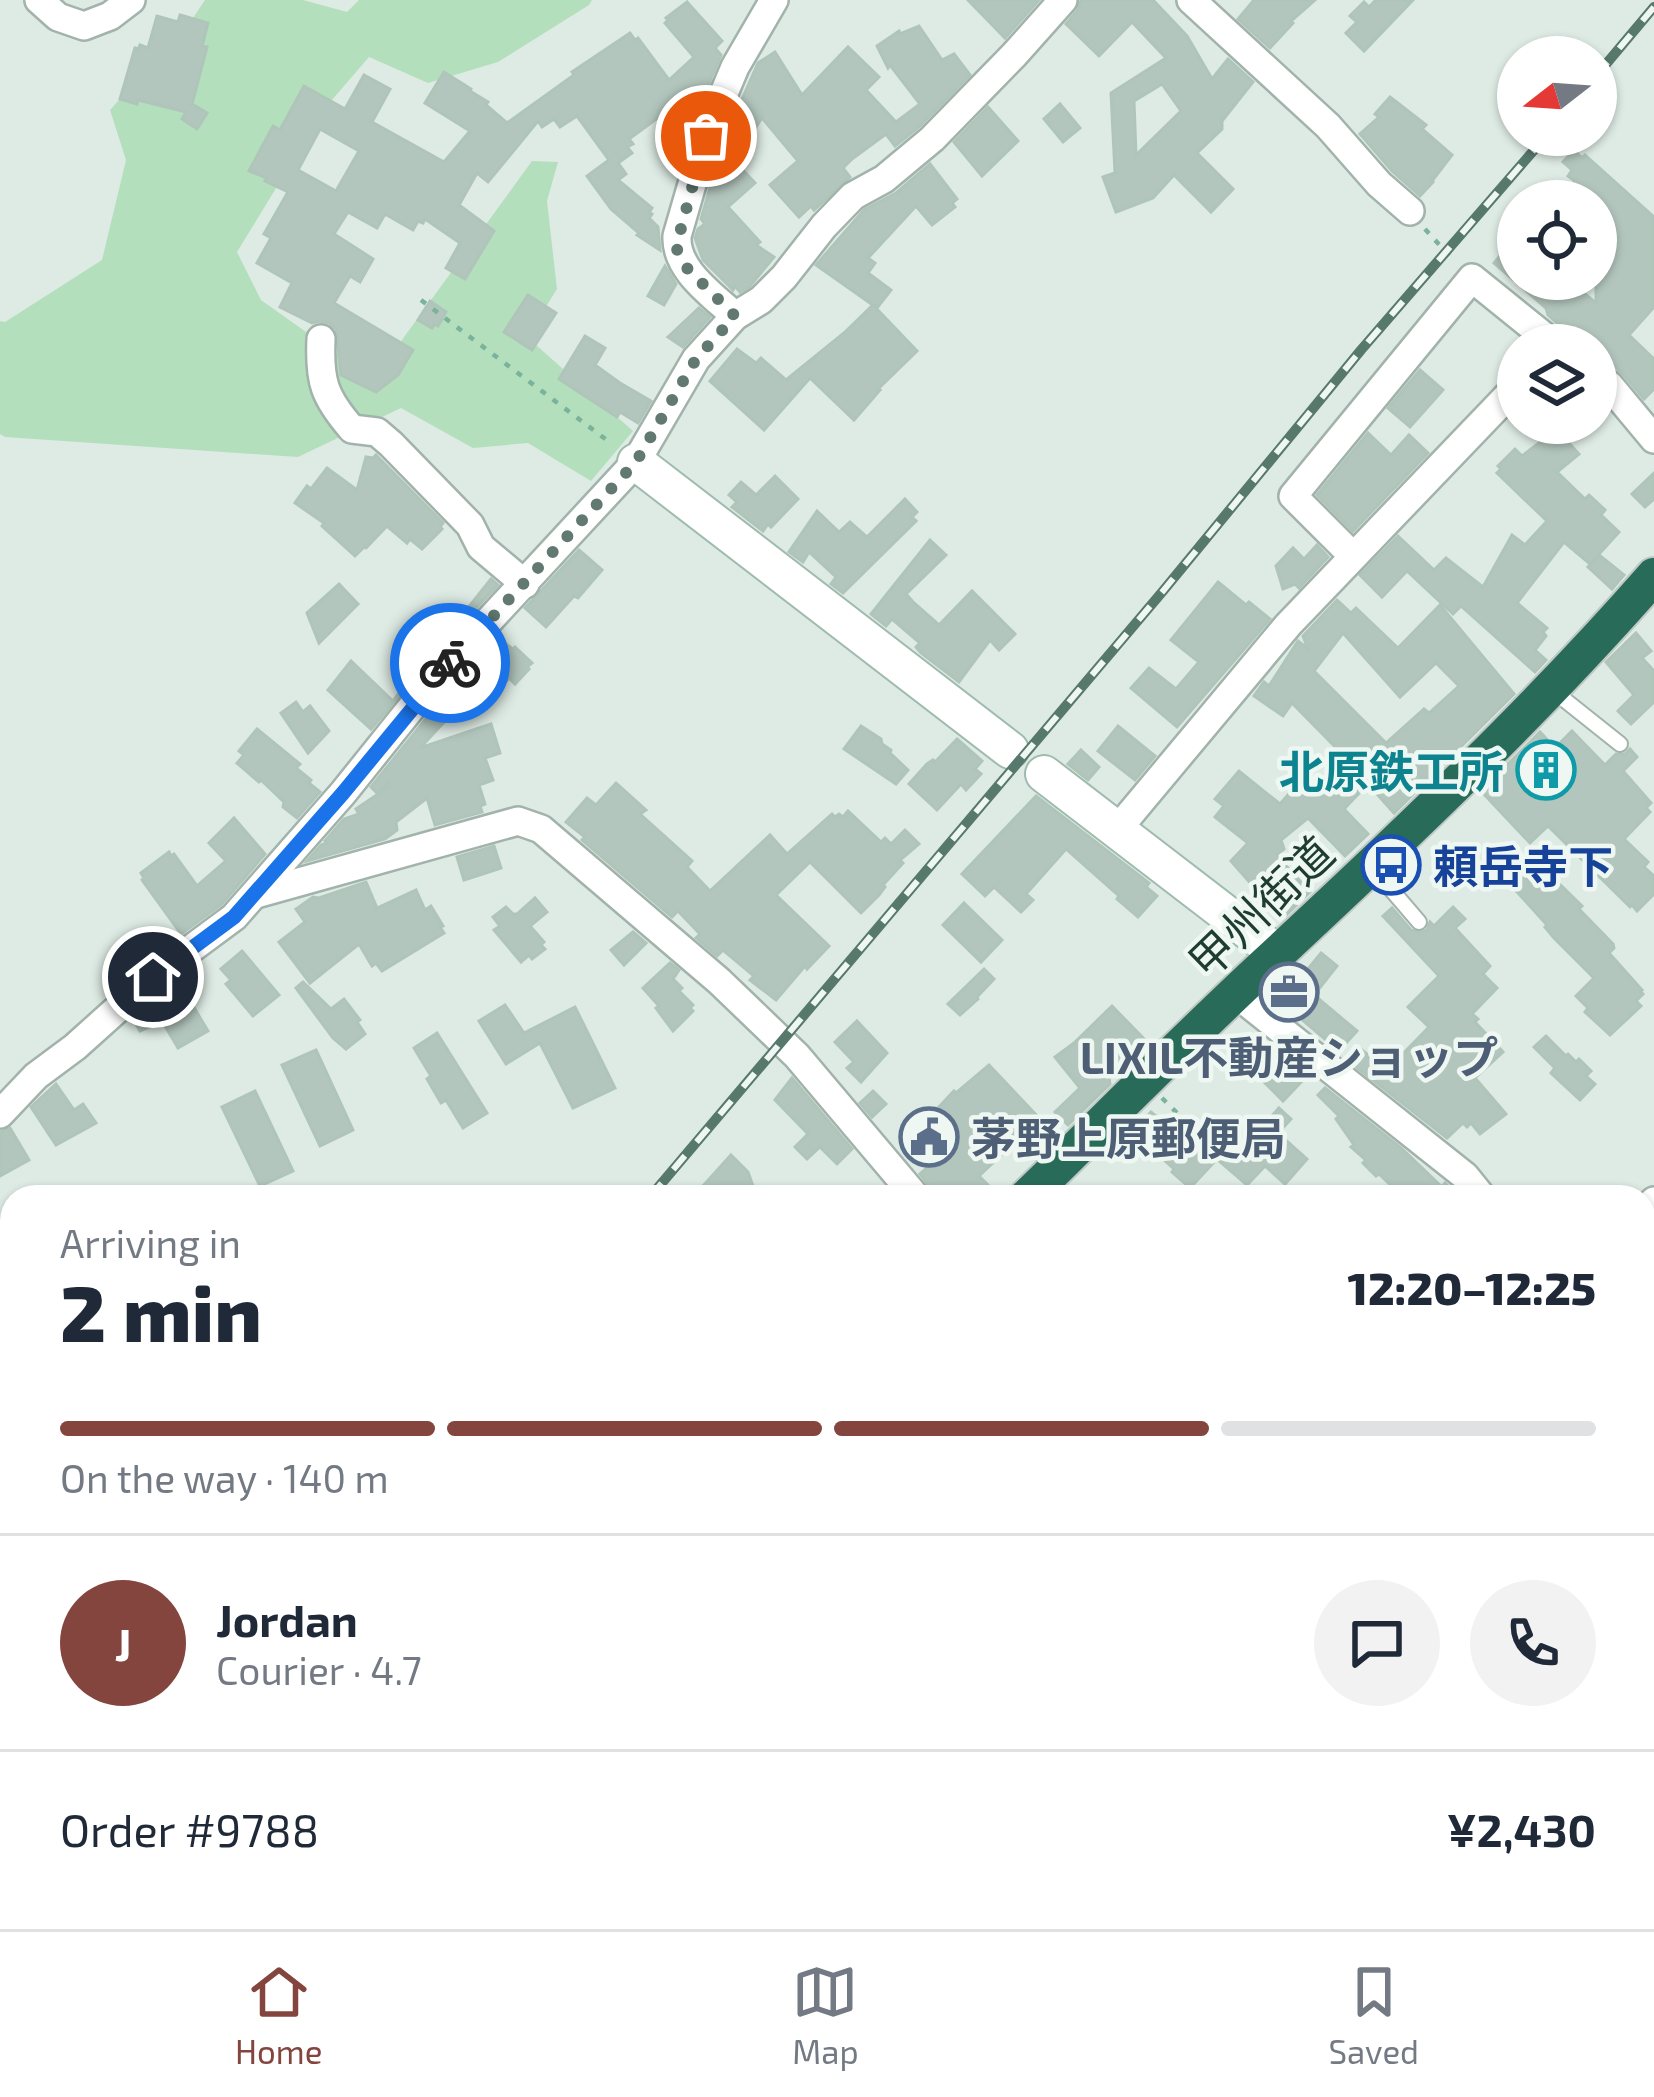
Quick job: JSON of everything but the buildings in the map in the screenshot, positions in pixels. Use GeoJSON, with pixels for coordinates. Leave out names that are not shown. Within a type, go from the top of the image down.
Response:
{"type":"FeatureCollection","features":[{"type":"Feature","properties":{"kind":"highway","name":"甲州街道"},"geometry":{"type":"LineString","coordinates":[[1039,1185],[1551,689],[1654,576]]}},
{"type":"Feature","properties":{"kind":"street"},"geometry":{"type":"LineString","coordinates":[[40,0],[58,16],[84,26],[110,16],[131,0]]}},
{"type":"Feature","properties":{"kind":"street"},"geometry":{"type":"LineString","coordinates":[[735,316],[684,265],[677,236],[706,136],[735,67],[774,0]]}},
{"type":"Feature","properties":{"kind":"street"},"geometry":{"type":"LineString","coordinates":[[0,1114],[36,1076],[153,977],[234,917],[256,894],[432,682],[636,462],[696,359],[735,316],[761,300],[784,277],[853,196],[884,179],[932,139],[1063,0]]}},
{"type":"Feature","properties":{"kind":"street"},"geometry":{"type":"LineString","coordinates":[[1191,0],[1328,126],[1410,211]]}},
{"type":"Feature","properties":{"kind":"street"},"geometry":{"type":"LineString","coordinates":[[1352,555],[1293,496],[1472,278],[1529,324]]}},
{"type":"Feature","properties":{"kind":"street"},"geometry":{"type":"LineString","coordinates":[[320,339],[320,368],[331,404],[352,429],[377,432],[391,444],[470,525],[481,547],[525,584]]}},
{"type":"Feature","properties":{"kind":"street"},"geometry":{"type":"LineString","coordinates":[[1617,395],[1654,439]]}},
{"type":"Feature","properties":{"kind":"street"},"geometry":{"type":"LineString","coordinates":[[1116,831],[1288,625],[1497,407]]}},
{"type":"Feature","properties":{"kind":"street"},"geometry":{"type":"LineString","coordinates":[[636,462],[1010,750]]}},
{"type":"Feature","properties":{"kind":"street"},"geometry":{"type":"LineString","coordinates":[[1044,774],[1276,955]]}},
{"type":"Feature","properties":{"kind":"street"},"geometry":{"type":"LineString","coordinates":[[256,894],[518,821],[542,829],[719,981],[797,1056],[906,1185]]}},
{"type":"Feature","properties":{"kind":"street"},"geometry":{"type":"LineString","coordinates":[[1238,992],[1472,1185]]}},
{"type":"Feature","properties":{"kind":"lane"},"geometry":{"type":"LineString","coordinates":[[1551,689],[1620,744]]}},
{"type":"Feature","properties":{"kind":"lane"},"geometry":{"type":"LineString","coordinates":[[1371,866],[1419,922]]}},
{"type":"Feature","properties":{"kind":"path"},"geometry":{"type":"LineString","coordinates":[[1410,211],[1472,278]]}},
{"type":"Feature","properties":{"kind":"path"},"geometry":{"type":"LineString","coordinates":[[421,300],[636,462]]}},
{"type":"Feature","properties":{"kind":"path"},"geometry":{"type":"LineString","coordinates":[[1145,1082],[1202,1138]]}},
{"type":"Feature","properties":{"kind":"green space"},"geometry":{"type":"Polygon","coordinates":[[[205,0],[303,0],[347,12],[359,0],[592,0],[498,62],[428,83],[369,57],[325,108],[237,252],[261,300],[368,376],[399,344],[532,161],[558,162],[547,201],[557,289],[527,337],[633,431],[591,481],[528,443],[473,448],[401,408],[298,457],[0,434],[0,321],[102,260],[126,160],[110,110],[205,0]]]}},
{"type":"Feature","properties":{"kind":"railway"},"geometry":{"type":"LineString","coordinates":[[1617,51],[1654,7]]}},
{"type":"Feature","properties":{"kind":"railway"},"geometry":{"type":"LineString","coordinates":[[660,1185],[1529,156]]}},
{"type":"Feature","properties":{"kind":"way so far"},"geometry":{"type":"LineString","coordinates":[[450,663],[636,462],[696,359],[735,316],[684,265],[676,247],[706,136]]}},
{"type":"Feature","properties":{"kind":"place","name":"北原鉄工所"},"geometry":{"type":"Point","coordinates":[1546,770]}},
{"type":"Feature","properties":{"kind":"place","name":"頼岳寺下"},"geometry":{"type":"Point","coordinates":[1391,865]}},
{"type":"Feature","properties":{"kind":"place","name":"LIXIL不動産ショップ"},"geometry":{"type":"Point","coordinates":[1289,992]}},
{"type":"Feature","properties":{"kind":"place","name":"茅野上原郵便局"},"geometry":{"type":"Point","coordinates":[929,1137]}},
{"type":"Feature","properties":{"kind":"route"},"geometry":{"type":"LineString","coordinates":[[153,977],[234,917],[256,894],[450,663]]}}]}
